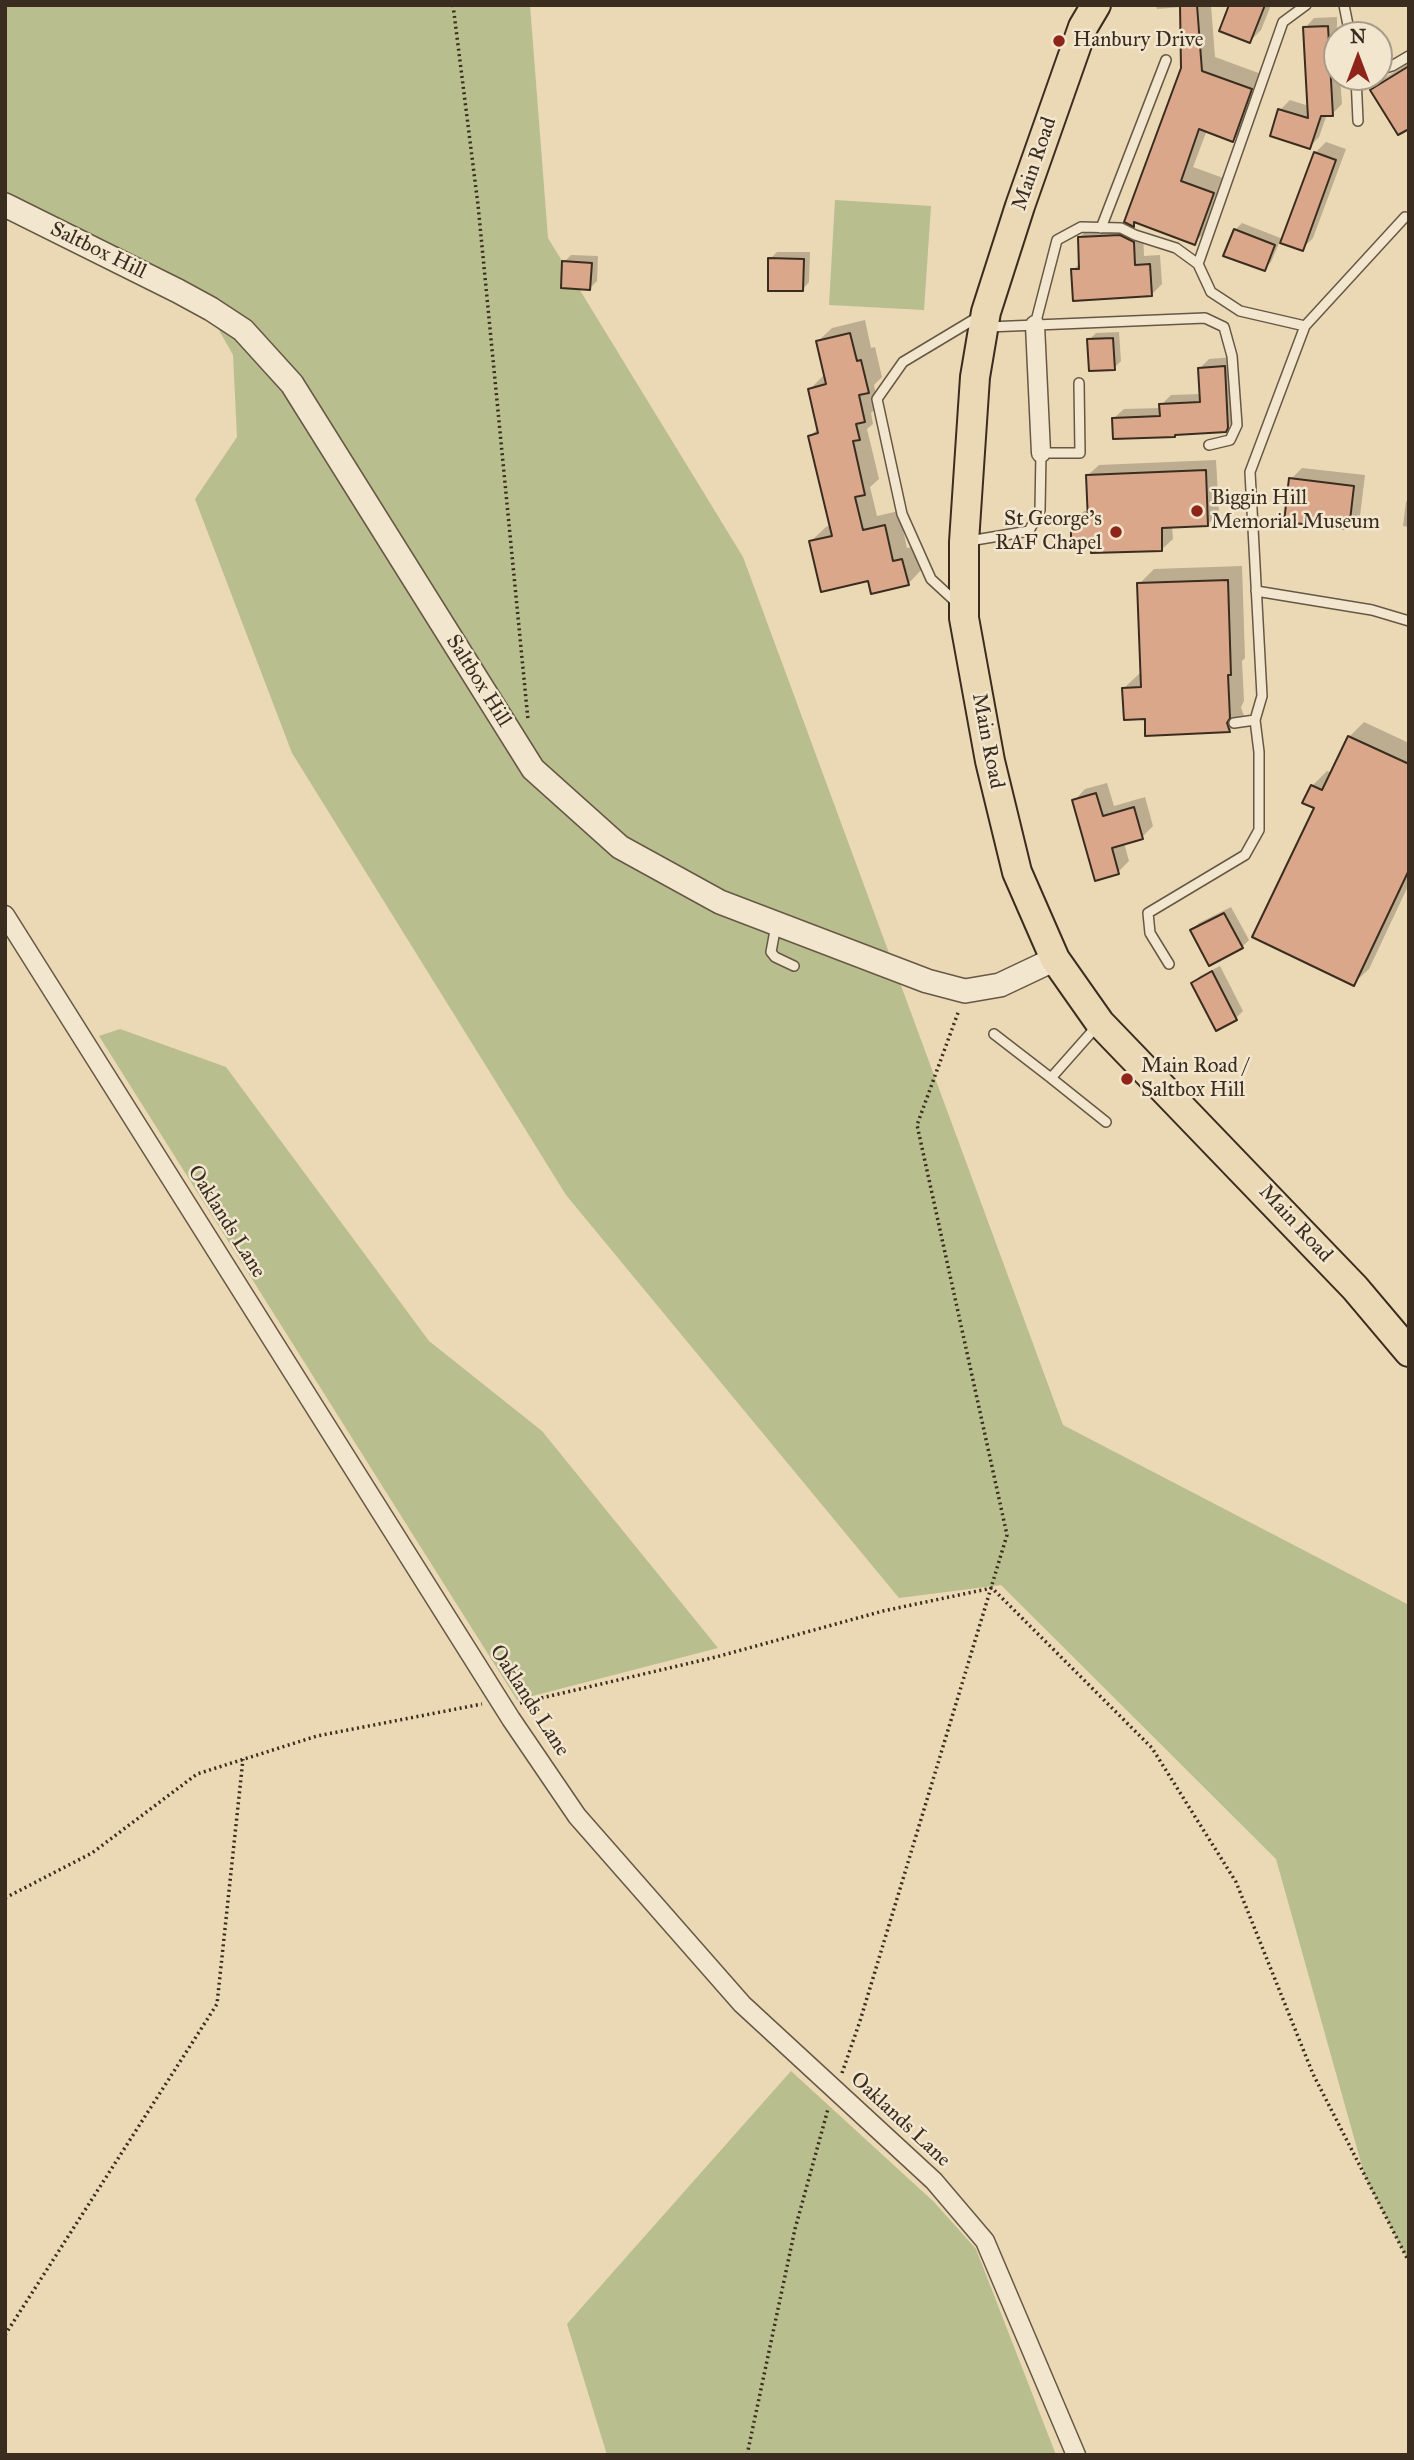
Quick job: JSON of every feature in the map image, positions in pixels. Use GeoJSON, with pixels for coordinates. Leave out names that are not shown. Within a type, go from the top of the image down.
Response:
{"type":"FeatureCollection","features":[{"type":"Feature","properties":{"kind":"main road","name":"Main Road"},"geometry":{"type":"LineString","coordinates":[[1096,5],[1083,26],[985,320],[975,377],[964,542],[964,608],[990,761],[1017,872],[1055,959],[1100,1023],[1354,1288],[1409,1352]]}},
{"type":"Feature","properties":{"kind":"street","name":"Saltbox Hill"},"geometry":{"type":"LineString","coordinates":[[5,205],[178,291],[243,330],[292,384],[533,769],[620,847],[720,902],[927,981],[965,991],[1000,985],[1055,959]]}},
{"type":"Feature","properties":{"kind":"street"},"geometry":{"type":"LineString","coordinates":[[1035,325],[1041,453]]}},
{"type":"Feature","properties":{"kind":"street","name":"Oaklands Lane"},"geometry":{"type":"LineString","coordinates":[[5,915],[504,1707],[577,1816],[742,2004],[934,2181],[985,2241],[1076,2455]]}},
{"type":"Feature","properties":{"kind":"lane"},"geometry":{"type":"LineString","coordinates":[[1198,264],[1283,22],[1306,5]]}},
{"type":"Feature","properties":{"kind":"lane"},"geometry":{"type":"LineString","coordinates":[[1393,65],[1409,56]]}},
{"type":"Feature","properties":{"kind":"lane"},"geometry":{"type":"LineString","coordinates":[[1101,228],[1166,60]]}},
{"type":"Feature","properties":{"kind":"lane"},"geometry":{"type":"LineString","coordinates":[[1357,91],[1358,121]]}},
{"type":"Feature","properties":{"kind":"lane"},"geometry":{"type":"LineString","coordinates":[[1169,964],[1150,933],[1148,913],[1245,856],[1259,830],[1259,752],[1255,720],[1262,696],[1250,472],[1305,326],[1405,217]]}},
{"type":"Feature","properties":{"kind":"lane"},"geometry":{"type":"LineString","coordinates":[[1035,325],[1057,240],[1081,227],[1121,228],[1176,248],[1198,264],[1211,292],[1240,312],[1305,326]]}},
{"type":"Feature","properties":{"kind":"lane"},"geometry":{"type":"LineString","coordinates":[[964,608],[930,579],[902,514],[877,399],[903,362],[985,320],[1035,325],[1205,318],[1224,327],[1232,356],[1237,425],[1230,440],[1209,445]]}},
{"type":"Feature","properties":{"kind":"lane"},"geometry":{"type":"LineString","coordinates":[[964,542],[1029,531],[1040,510],[1041,453],[1080,453],[1079,383]]}},
{"type":"Feature","properties":{"kind":"lane"},"geometry":{"type":"LineString","coordinates":[[1256,591],[1372,610],[1409,621]]}},
{"type":"Feature","properties":{"kind":"lane"},"geometry":{"type":"LineString","coordinates":[[1234,723],[1255,720]]}},
{"type":"Feature","properties":{"kind":"lane"},"geometry":{"type":"LineString","coordinates":[[777,923],[771,952],[775,957],[794,966]]}},
{"type":"Feature","properties":{"kind":"lane"},"geometry":{"type":"LineString","coordinates":[[1051,1078],[1100,1023]]}},
{"type":"Feature","properties":{"kind":"lane"},"geometry":{"type":"LineString","coordinates":[[994,1034],[1105,1122]]}},
{"type":"Feature","properties":{"kind":"path"},"geometry":{"type":"LineString","coordinates":[[453,5],[478,205],[529,728]]}},
{"type":"Feature","properties":{"kind":"path"},"geometry":{"type":"LineString","coordinates":[[747,2455],[795,2229],[822,2123],[860,2021],[1007,1535],[917,1125],[965,991]]}},
{"type":"Feature","properties":{"kind":"path"},"geometry":{"type":"LineString","coordinates":[[5,1898],[92,1853],[197,1774],[243,1759],[317,1736],[450,1709],[491,1703],[504,1707],[716,1657],[883,1611],[992,1588]]}},
{"type":"Feature","properties":{"kind":"path"},"geometry":{"type":"LineString","coordinates":[[992,1588],[1152,1748],[1236,1882],[1313,2074],[1409,2262]]}},
{"type":"Feature","properties":{"kind":"path"},"geometry":{"type":"LineString","coordinates":[[5,2335],[217,2004],[243,1759]]}},
{"type":"Feature","properties":{"kind":"green space"},"geometry":{"type":"Polygon","coordinates":[[[5,5],[530,5],[548,238],[743,557],[1063,1425],[1409,1605],[1409,2262],[1365,2177],[1276,1859],[1001,1585],[899,1598],[566,1195],[292,753],[195,499],[237,437],[233,355],[202,300],[5,203],[5,5]]]}},
{"type":"Feature","properties":{"kind":"green space"},"geometry":{"type":"Polygon","coordinates":[[[835,200],[931,206],[924,310],[829,305],[835,200]]]}},
{"type":"Feature","properties":{"kind":"green space"},"geometry":{"type":"Polygon","coordinates":[[[120,1029],[226,1067],[429,1341],[542,1431],[718,1648],[517,1700],[99,1036],[120,1029]]]}},
{"type":"Feature","properties":{"kind":"green space"},"geometry":{"type":"Polygon","coordinates":[[[791,2071],[934,2202],[976,2249],[1056,2455],[607,2455],[567,2324],[791,2071]]]}},
{"type":"Feature","properties":{"kind":"building"},"geometry":{"type":"Polygon","coordinates":[[[1180,5],[1197,5],[1202,71],[1252,89],[1233,142],[1199,129],[1181,181],[1214,193],[1195,245],[1134,222],[1134,227],[1124,222],[1181,68],[1180,5]]]}},
{"type":"Feature","properties":{"kind":"building"},"geometry":{"type":"Polygon","coordinates":[[[1229,5],[1265,5],[1250,43],[1219,31],[1229,5]]]}},
{"type":"Feature","properties":{"kind":"building"},"geometry":{"type":"Polygon","coordinates":[[[1323,26],[1323,91],[1332,91],[1333,116],[1321,116],[1310,149],[1270,136],[1278,109],[1308,118],[1303,27],[1323,26]]]}},
{"type":"Feature","properties":{"kind":"building"},"geometry":{"type":"Polygon","coordinates":[[[1409,66],[1409,129],[1398,135],[1371,91],[1393,91],[1393,76],[1409,66]]]}},
{"type":"Feature","properties":{"kind":"building"},"geometry":{"type":"Polygon","coordinates":[[[1314,152],[1336,160],[1303,251],[1280,243],[1314,152]]]}},
{"type":"Feature","properties":{"kind":"building"},"geometry":{"type":"Polygon","coordinates":[[[1234,229],[1275,245],[1265,271],[1223,256],[1234,229]]]}},
{"type":"Feature","properties":{"kind":"building"},"geometry":{"type":"Polygon","coordinates":[[[1120,235],[1134,242],[1135,265],[1150,264],[1152,296],[1073,301],[1071,269],[1079,269],[1078,237],[1120,235]]]}},
{"type":"Feature","properties":{"kind":"building"},"geometry":{"type":"Polygon","coordinates":[[[768,258],[804,259],[803,291],[768,291],[768,258]]]}},
{"type":"Feature","properties":{"kind":"building"},"geometry":{"type":"Polygon","coordinates":[[[562,261],[592,263],[590,290],[561,288],[562,261]]]}},
{"type":"Feature","properties":{"kind":"building"},"geometry":{"type":"Polygon","coordinates":[[[850,333],[857,361],[861,360],[869,393],[859,395],[865,422],[856,424],[860,440],[853,441],[865,495],[855,497],[863,530],[885,525],[893,561],[902,559],[909,585],[871,594],[868,581],[821,592],[809,541],[832,536],[808,436],[818,433],[808,389],[826,384],[816,341],[850,333]]]}},
{"type":"Feature","properties":{"kind":"building"},"geometry":{"type":"Polygon","coordinates":[[[1113,338],[1115,370],[1089,371],[1087,339],[1113,338]]]}},
{"type":"Feature","properties":{"kind":"building"},"geometry":{"type":"Polygon","coordinates":[[[1225,366],[1226,432],[1113,439],[1112,418],[1160,416],[1159,404],[1200,402],[1198,368],[1225,366]]]}},
{"type":"Feature","properties":{"kind":"building"},"geometry":{"type":"Polygon","coordinates":[[[1206,470],[1208,526],[1162,528],[1162,551],[1091,553],[1091,543],[1071,544],[1071,522],[1088,521],[1086,475],[1206,470]]]}},
{"type":"Feature","properties":{"kind":"building"},"geometry":{"type":"Polygon","coordinates":[[[1289,478],[1354,486],[1349,529],[1284,522],[1289,478]]]}},
{"type":"Feature","properties":{"kind":"building"},"geometry":{"type":"Polygon","coordinates":[[[1228,580],[1231,675],[1228,675],[1230,718],[1227,723],[1230,732],[1145,736],[1145,719],[1124,720],[1122,688],[1141,687],[1137,583],[1228,580]]]}},
{"type":"Feature","properties":{"kind":"building"},"geometry":{"type":"Polygon","coordinates":[[[1348,736],[1409,764],[1409,870],[1354,986],[1252,937],[1314,808],[1302,803],[1311,785],[1322,790],[1348,736]]]}},
{"type":"Feature","properties":{"kind":"building"},"geometry":{"type":"Polygon","coordinates":[[[1096,793],[1103,816],[1134,807],[1143,839],[1112,848],[1119,874],[1095,881],[1072,800],[1096,793]]]}},
{"type":"Feature","properties":{"kind":"building"},"geometry":{"type":"Polygon","coordinates":[[[1224,913],[1243,948],[1209,966],[1190,930],[1224,913]]]}},
{"type":"Feature","properties":{"kind":"building"},"geometry":{"type":"Polygon","coordinates":[[[1212,971],[1237,1020],[1216,1031],[1191,983],[1212,971]]]}},
{"type":"Feature","properties":{"kind":"place","name":"Hanbury Drive"},"geometry":{"type":"Point","coordinates":[1059,41]}},
{"type":"Feature","properties":{"kind":"place","name":"Biggin Hill Memorial Museum"},"geometry":{"type":"Point","coordinates":[1197,511]}},
{"type":"Feature","properties":{"kind":"place","name":"St George's RAF Chapel"},"geometry":{"type":"Point","coordinates":[1116,532]}},
{"type":"Feature","properties":{"kind":"place","name":"Main Road / Saltbox Hill"},"geometry":{"type":"Point","coordinates":[1127,1079]}}]}
